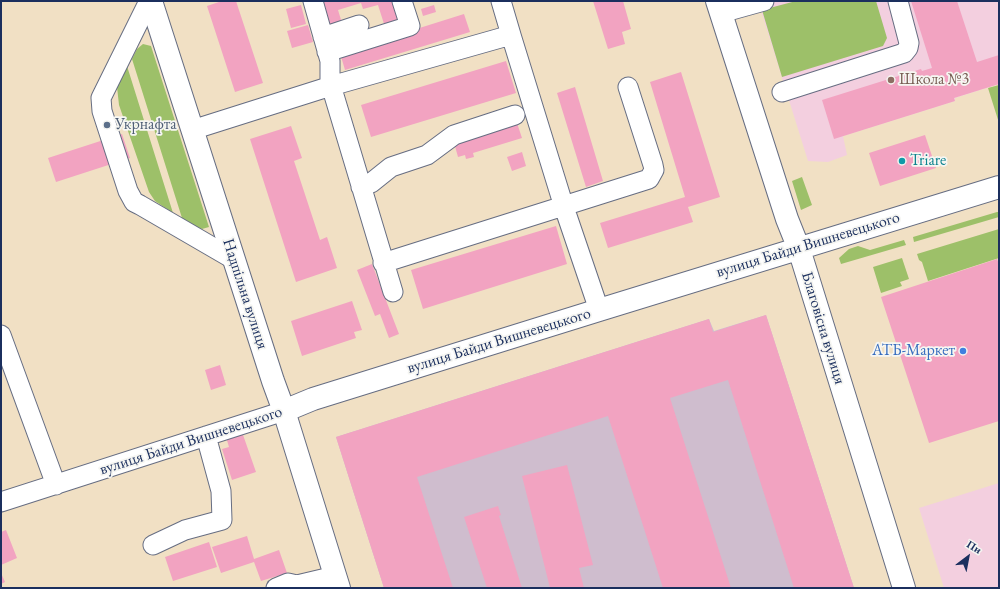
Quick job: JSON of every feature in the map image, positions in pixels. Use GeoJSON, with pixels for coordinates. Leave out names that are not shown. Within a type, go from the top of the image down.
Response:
{"type":"FeatureCollection","features":[{"type":"Feature","properties":{"kind":"main road","name":"Надпільна вулиця"},"geometry":{"type":"LineString","coordinates":[[150,1],[233,259],[284,411],[336,582]]}},
{"type":"Feature","properties":{"kind":"main road","name":"Благовісна вулиця"},"geometry":{"type":"LineString","coordinates":[[719,7],[787,218],[799,249],[904,588]]}},
{"type":"Feature","properties":{"kind":"main road","name":"вулиця Байди Вишневецького"},"geometry":{"type":"LineString","coordinates":[[284,411],[313,400],[599,310],[999,187]]}},
{"type":"Feature","properties":{"kind":"street"},"geometry":{"type":"LineString","coordinates":[[150,1],[101,98],[102,111],[118,162],[128,191],[134,202],[233,259]]}},
{"type":"Feature","properties":{"kind":"street"},"geometry":{"type":"LineString","coordinates":[[313,1],[325,44],[331,86],[383,264],[393,292]]}},
{"type":"Feature","properties":{"kind":"street"},"geometry":{"type":"LineString","coordinates":[[325,44],[410,26],[402,1]]}},
{"type":"Feature","properties":{"kind":"street"},"geometry":{"type":"LineString","coordinates":[[501,1],[564,206],[599,310]]}},
{"type":"Feature","properties":{"kind":"street"},"geometry":{"type":"LineString","coordinates":[[719,7],[764,1]]}},
{"type":"Feature","properties":{"kind":"street"},"geometry":{"type":"LineString","coordinates":[[782,92],[904,53],[908,48],[909,43],[898,1]]}},
{"type":"Feature","properties":{"kind":"street"},"geometry":{"type":"LineString","coordinates":[[325,44],[359,25]]}},
{"type":"Feature","properties":{"kind":"street"},"geometry":{"type":"LineString","coordinates":[[192,130],[331,86],[511,35]]}},
{"type":"Feature","properties":{"kind":"street"},"geometry":{"type":"LineString","coordinates":[[383,264],[645,181],[652,175],[653,165],[628,87]]}},
{"type":"Feature","properties":{"kind":"street"},"geometry":{"type":"LineString","coordinates":[[361,187],[371,183],[391,167],[427,155],[454,135],[514,115]]}},
{"type":"Feature","properties":{"kind":"street"},"geometry":{"type":"LineString","coordinates":[[1,335],[56,484]]}},
{"type":"Feature","properties":{"kind":"street","name":"вулиця Байди Вишневецького"},"geometry":{"type":"LineString","coordinates":[[1,502],[284,411]]}},
{"type":"Feature","properties":{"kind":"street"},"geometry":{"type":"LineString","coordinates":[[153,545],[185,530],[222,520],[222,491],[206,436]]}},
{"type":"Feature","properties":{"kind":"street"},"geometry":{"type":"LineString","coordinates":[[276,588],[288,583],[297,585],[336,582]]}},
{"type":"Feature","properties":{"kind":"shaded area","name":"Школа №3"},"geometry":{"type":"Polygon","coordinates":[[[758,1],[999,1],[999,84],[955,98],[955,101],[843,136],[847,155],[828,162],[808,161],[758,1]]]}},
{"type":"Feature","properties":{"kind":"shaded area"},"geometry":{"type":"Polygon","coordinates":[[[766,315],[854,588],[384,588],[336,437],[709,319],[714,331],[766,315]]]}},
{"type":"Feature","properties":{"kind":"shaded area"},"geometry":{"type":"Polygon","coordinates":[[[999,483],[999,588],[944,588],[919,508],[999,483]]]}},
{"type":"Feature","properties":{"kind":"green space"},"geometry":{"type":"Polygon","coordinates":[[[796,1],[876,1],[887,38],[883,46],[782,77],[762,10],[796,1]]]}},
{"type":"Feature","properties":{"kind":"green space"},"geometry":{"type":"Polygon","coordinates":[[[143,44],[151,46],[209,227],[202,229],[182,218],[132,59],[137,49],[143,44]]]}},
{"type":"Feature","properties":{"kind":"green space"},"geometry":{"type":"Polygon","coordinates":[[[127,66],[173,213],[155,201],[149,192],[119,105],[117,87],[127,66]]]}},
{"type":"Feature","properties":{"kind":"green space"},"geometry":{"type":"Polygon","coordinates":[[[999,85],[999,123],[988,88],[999,85]]]}},
{"type":"Feature","properties":{"kind":"green space"},"geometry":{"type":"Polygon","coordinates":[[[802,177],[812,205],[801,210],[792,181],[802,177]]]}},
{"type":"Feature","properties":{"kind":"green space"},"geometry":{"type":"Polygon","coordinates":[[[999,212],[999,217],[914,242],[913,237],[999,212]]]}},
{"type":"Feature","properties":{"kind":"green space"},"geometry":{"type":"Polygon","coordinates":[[[999,229],[999,258],[928,281],[922,262],[919,260],[917,254],[999,229]]]}},
{"type":"Feature","properties":{"kind":"green space"},"geometry":{"type":"Polygon","coordinates":[[[904,240],[906,245],[841,264],[839,258],[849,249],[858,246],[870,250],[904,240]]]}},
{"type":"Feature","properties":{"kind":"green space"},"geometry":{"type":"Polygon","coordinates":[[[902,258],[909,279],[900,282],[902,286],[881,293],[873,267],[902,258]]]}},
{"type":"Feature","properties":{"kind":"building"},"geometry":{"type":"Polygon","coordinates":[[[222,1],[236,1],[263,83],[235,92],[207,6],[222,1]]]}},
{"type":"Feature","properties":{"kind":"building"},"geometry":{"type":"Polygon","coordinates":[[[320,1],[393,1],[399,22],[385,27],[378,5],[363,9],[361,3],[338,10],[342,23],[328,27],[320,1]]]}},
{"type":"Feature","properties":{"kind":"building"},"geometry":{"type":"Polygon","coordinates":[[[593,1],[623,1],[631,29],[622,32],[625,44],[608,49],[593,1]]]}},
{"type":"Feature","properties":{"kind":"building"},"geometry":{"type":"Polygon","coordinates":[[[911,1],[957,1],[977,62],[999,55],[999,84],[954,98],[955,101],[834,139],[822,100],[921,69],[922,71],[932,68],[911,1]]]}},
{"type":"Feature","properties":{"kind":"building"},"geometry":{"type":"Polygon","coordinates":[[[301,5],[306,24],[291,28],[286,9],[301,5]]]}},
{"type":"Feature","properties":{"kind":"building"},"geometry":{"type":"Polygon","coordinates":[[[434,5],[436,12],[423,16],[421,9],[434,5]]]}},
{"type":"Feature","properties":{"kind":"building"},"geometry":{"type":"Polygon","coordinates":[[[464,14],[470,32],[345,70],[340,53],[464,14]]]}},
{"type":"Feature","properties":{"kind":"building"},"geometry":{"type":"Polygon","coordinates":[[[308,25],[313,42],[292,48],[287,31],[308,25]]]}},
{"type":"Feature","properties":{"kind":"building"},"geometry":{"type":"Polygon","coordinates":[[[506,61],[516,93],[371,137],[361,105],[506,61]]]}},
{"type":"Feature","properties":{"kind":"building"},"geometry":{"type":"Polygon","coordinates":[[[681,72],[720,197],[688,207],[693,222],[608,248],[600,223],[685,197],[650,82],[681,72]]]}},
{"type":"Feature","properties":{"kind":"building"},"geometry":{"type":"Polygon","coordinates":[[[575,87],[603,181],[586,187],[557,93],[575,87]]]}},
{"type":"Feature","properties":{"kind":"building"},"geometry":{"type":"Polygon","coordinates":[[[516,120],[522,138],[473,153],[474,157],[466,159],[465,155],[458,157],[453,139],[516,120]]]}},
{"type":"Feature","properties":{"kind":"building"},"geometry":{"type":"Polygon","coordinates":[[[291,126],[302,158],[294,161],[320,240],[327,237],[337,268],[296,282],[250,139],[291,126]]]}},
{"type":"Feature","properties":{"kind":"building"},"geometry":{"type":"Polygon","coordinates":[[[122,134],[130,158],[56,182],[48,158],[122,134]]]}},
{"type":"Feature","properties":{"kind":"building","name":"Triare"},"geometry":{"type":"Polygon","coordinates":[[[925,135],[936,168],[880,186],[869,153],[925,135]]]}},
{"type":"Feature","properties":{"kind":"building"},"geometry":{"type":"Polygon","coordinates":[[[522,152],[526,166],[512,171],[507,157],[522,152]]]}},
{"type":"Feature","properties":{"kind":"building"},"geometry":{"type":"Polygon","coordinates":[[[556,226],[567,264],[423,309],[411,270],[556,226]]]}},
{"type":"Feature","properties":{"kind":"building"},"geometry":{"type":"Polygon","coordinates":[[[997,259],[999,264],[999,421],[929,443],[881,297],[997,259]]]}},
{"type":"Feature","properties":{"kind":"building"},"geometry":{"type":"Polygon","coordinates":[[[372,264],[399,334],[389,338],[380,314],[375,316],[357,270],[372,264]]]}},
{"type":"Feature","properties":{"kind":"building"},"geometry":{"type":"Polygon","coordinates":[[[352,301],[362,330],[354,332],[356,338],[302,356],[291,321],[352,301]]]}},
{"type":"Feature","properties":{"kind":"building"},"geometry":{"type":"Polygon","coordinates":[[[766,315],[854,588],[794,588],[728,380],[670,398],[731,588],[663,588],[608,416],[417,477],[453,588],[384,588],[336,437],[709,319],[713,332],[766,315]]]}},
{"type":"Feature","properties":{"kind":"building"},"geometry":{"type":"Polygon","coordinates":[[[220,365],[226,385],[211,390],[205,370],[220,365]]]}},
{"type":"Feature","properties":{"kind":"building"},"geometry":{"type":"Polygon","coordinates":[[[242,432],[256,472],[232,480],[222,449],[229,447],[226,437],[242,432]]]}},
{"type":"Feature","properties":{"kind":"building"},"geometry":{"type":"Polygon","coordinates":[[[567,465],[593,565],[579,568],[584,588],[550,588],[522,476],[567,465]]]}},
{"type":"Feature","properties":{"kind":"building"},"geometry":{"type":"Polygon","coordinates":[[[498,506],[501,515],[499,516],[522,588],[487,588],[464,517],[498,506]]]}},
{"type":"Feature","properties":{"kind":"building"},"geometry":{"type":"Polygon","coordinates":[[[6,530],[17,558],[1,565],[1,532],[6,530]]]}},
{"type":"Feature","properties":{"kind":"building"},"geometry":{"type":"Polygon","coordinates":[[[247,536],[254,559],[279,550],[287,573],[261,581],[254,562],[221,573],[212,547],[247,536]]]}},
{"type":"Feature","properties":{"kind":"building"},"geometry":{"type":"Polygon","coordinates":[[[209,542],[217,567],[173,581],[165,557],[209,542]]]}},
{"type":"Feature","properties":{"kind":"building"},"geometry":{"type":"Polygon","coordinates":[[[1,573],[5,582],[1,584],[1,573]]]}},
{"type":"Feature","properties":{"kind":"place","name":"Школа №3"},"geometry":{"type":"Point","coordinates":[891,80]}},
{"type":"Feature","properties":{"kind":"place","name":"Укрнафта"},"geometry":{"type":"Point","coordinates":[107,125]}},
{"type":"Feature","properties":{"kind":"place","name":"Triare"},"geometry":{"type":"Point","coordinates":[902,161]}},
{"type":"Feature","properties":{"kind":"place","name":"АТБ-Маркет"},"geometry":{"type":"Point","coordinates":[963,351]}}]}
